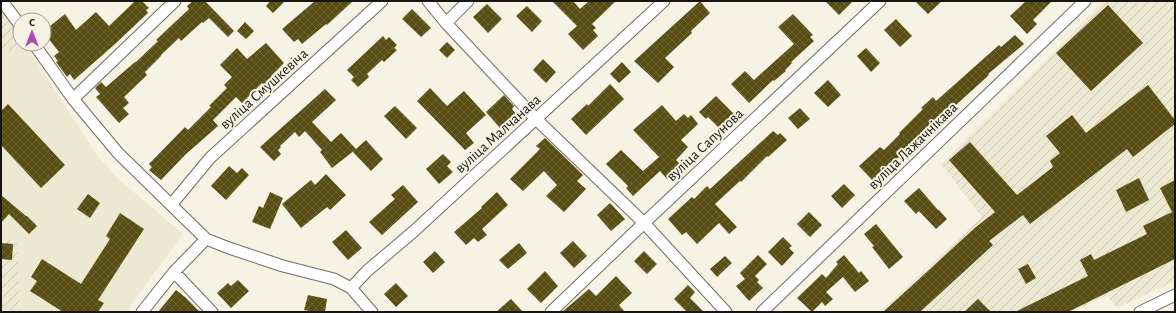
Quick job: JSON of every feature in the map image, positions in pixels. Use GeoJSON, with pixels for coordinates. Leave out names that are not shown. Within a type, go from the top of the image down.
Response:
{"type":"FeatureCollection","features":[{"type":"Feature","properties":{"kind":"street"},"geometry":{"type":"LineString","coordinates":[[2,1],[12,14]]}},
{"type":"Feature","properties":{"kind":"street"},"geometry":{"type":"LineString","coordinates":[[74,98],[174,1]]}},
{"type":"Feature","properties":{"kind":"street","name":"вуліца Смушкевіча"},"geometry":{"type":"LineString","coordinates":[[171,205],[210,158],[382,1]]}},
{"type":"Feature","properties":{"kind":"street"},"geometry":{"type":"LineString","coordinates":[[428,1],[446,23],[536,120],[644,223],[726,312]]}},
{"type":"Feature","properties":{"kind":"street"},"geometry":{"type":"LineString","coordinates":[[446,23],[468,1]]}},
{"type":"Feature","properties":{"kind":"street","name":"вуліца Малчанава"},"geometry":{"type":"LineString","coordinates":[[351,288],[367,271],[413,232],[664,1]]}},
{"type":"Feature","properties":{"kind":"street","name":"вуліца Сапунова"},"geometry":{"type":"LineString","coordinates":[[551,312],[880,1]]}},
{"type":"Feature","properties":{"kind":"street","name":"вуліца Лажачнікава"},"geometry":{"type":"LineString","coordinates":[[762,312],[1085,1]]}},
{"type":"Feature","properties":{"kind":"street"},"geometry":{"type":"LineString","coordinates":[[40,52],[118,153],[206,239],[283,266],[334,279],[351,288],[372,312]]}},
{"type":"Feature","properties":{"kind":"street"},"geometry":{"type":"LineString","coordinates":[[142,312],[174,272],[206,239]]}},
{"type":"Feature","properties":{"kind":"street"},"geometry":{"type":"LineString","coordinates":[[174,272],[212,312]]}},
{"type":"Feature","properties":{"kind":"street"},"geometry":{"type":"LineString","coordinates":[[1140,312],[1175,295]]}},
{"type":"Feature","properties":{"kind":"shaded area"},"geometry":{"type":"Polygon","coordinates":[[[1103,1],[1175,1],[1175,281],[1117,308],[1107,295],[1073,312],[879,312],[982,217],[941,164],[1103,1]]]}},
{"type":"Feature","properties":{"kind":"shaded area"},"geometry":{"type":"Polygon","coordinates":[[[1,4],[12,20],[12,49],[1,56],[1,4]]]}},
{"type":"Feature","properties":{"kind":"shaded area"},"geometry":{"type":"Polygon","coordinates":[[[12,49],[12,52],[30,52],[97,155],[117,178],[183,234],[126,312],[20,312],[17,242],[1,239],[1,56],[12,49]]]}},
{"type":"Feature","properties":{"kind":"shaded area"},"geometry":{"type":"Polygon","coordinates":[[[1,239],[17,241],[20,312],[1,312],[1,239]]]}},
{"type":"Feature","properties":{"kind":"building"},"geometry":{"type":"Polygon","coordinates":[[[135,1],[142,1],[149,8],[146,10],[148,13],[74,80],[70,74],[67,77],[56,62],[58,61],[54,56],[59,52],[52,43],[52,25],[65,14],[76,30],[96,12],[109,26],[135,1]]]}},
{"type":"Feature","properties":{"kind":"building"},"geometry":{"type":"Polygon","coordinates":[[[193,1],[205,1],[234,31],[228,37],[209,18],[203,23],[202,22],[181,41],[179,38],[145,72],[147,75],[124,97],[129,103],[123,108],[129,114],[119,123],[96,97],[100,94],[95,88],[101,82],[106,87],[136,62],[158,41],[156,40],[189,9],[187,6],[193,1]]]}},
{"type":"Feature","properties":{"kind":"building"},"geometry":{"type":"Polygon","coordinates":[[[270,1],[285,1],[273,13],[266,6],[270,1]]]}},
{"type":"Feature","properties":{"kind":"building"},"geometry":{"type":"Polygon","coordinates":[[[315,1],[353,1],[327,25],[326,24],[302,44],[298,39],[294,42],[282,29],[315,1]]]}},
{"type":"Feature","properties":{"kind":"building"},"geometry":{"type":"Polygon","coordinates":[[[552,1],[573,1],[580,9],[589,1],[616,1],[592,24],[596,28],[593,30],[598,36],[583,50],[568,34],[577,26],[552,1]]]}},
{"type":"Feature","properties":{"kind":"building"},"geometry":{"type":"Polygon","coordinates":[[[700,1],[710,13],[691,31],[692,33],[665,58],[674,67],[658,83],[634,61],[700,1]]]}},
{"type":"Feature","properties":{"kind":"building"},"geometry":{"type":"Polygon","coordinates":[[[825,1],[853,1],[839,15],[825,1]]]}},
{"type":"Feature","properties":{"kind":"building"},"geometry":{"type":"Polygon","coordinates":[[[915,1],[942,1],[928,14],[915,1]]]}},
{"type":"Feature","properties":{"kind":"building"},"geometry":{"type":"Polygon","coordinates":[[[1026,1],[1052,1],[1033,20],[1037,24],[1027,34],[1010,16],[1026,1]]]}},
{"type":"Feature","properties":{"kind":"building"},"geometry":{"type":"Polygon","coordinates":[[[487,4],[502,19],[488,33],[473,17],[487,4]]]}},
{"type":"Feature","properties":{"kind":"building"},"geometry":{"type":"Polygon","coordinates":[[[1108,5],[1143,43],[1091,91],[1056,53],[1108,5]]]}},
{"type":"Feature","properties":{"kind":"building"},"geometry":{"type":"Polygon","coordinates":[[[527,6],[542,21],[532,32],[516,16],[527,6]]]}},
{"type":"Feature","properties":{"kind":"building"},"geometry":{"type":"Polygon","coordinates":[[[412,9],[431,28],[421,37],[402,19],[412,9]]]}},
{"type":"Feature","properties":{"kind":"building"},"geometry":{"type":"Polygon","coordinates":[[[793,14],[813,35],[810,37],[814,41],[791,62],[792,63],[785,70],[786,71],[774,81],[773,80],[749,103],[731,84],[745,71],[754,80],[794,44],[778,27],[793,14]]]}},
{"type":"Feature","properties":{"kind":"building"},"geometry":{"type":"Polygon","coordinates":[[[896,19],[912,36],[900,47],[884,30],[896,19]]]}},
{"type":"Feature","properties":{"kind":"building"},"geometry":{"type":"Polygon","coordinates":[[[245,22],[254,31],[246,39],[237,31],[245,22]]]}},
{"type":"Feature","properties":{"kind":"building"},"geometry":{"type":"Polygon","coordinates":[[[1015,35],[1024,44],[988,74],[989,75],[925,133],[927,135],[914,148],[911,145],[894,162],[895,163],[874,182],[859,166],[880,147],[884,150],[923,109],[921,108],[933,97],[936,101],[999,45],[1001,47],[1015,35]]]}},
{"type":"Feature","properties":{"kind":"building"},"geometry":{"type":"Polygon","coordinates":[[[383,36],[386,40],[389,37],[397,45],[394,48],[397,50],[384,62],[382,60],[367,74],[369,77],[358,87],[351,80],[354,77],[347,70],[383,36]]]}},
{"type":"Feature","properties":{"kind":"building"},"geometry":{"type":"Polygon","coordinates":[[[447,42],[455,50],[447,58],[439,50],[447,42]]]}},
{"type":"Feature","properties":{"kind":"building"},"geometry":{"type":"Polygon","coordinates":[[[266,43],[284,63],[271,76],[274,79],[266,87],[262,83],[242,103],[236,97],[213,120],[218,126],[185,155],[161,180],[149,170],[152,167],[149,164],[185,127],[188,130],[211,107],[209,106],[227,88],[224,85],[232,77],[220,65],[237,48],[247,59],[266,43]]]}},
{"type":"Feature","properties":{"kind":"building"},"geometry":{"type":"Polygon","coordinates":[[[866,48],[880,63],[871,72],[857,56],[866,48]]]}},
{"type":"Feature","properties":{"kind":"building"},"geometry":{"type":"Polygon","coordinates":[[[543,59],[556,72],[546,83],[533,70],[543,59]]]}},
{"type":"Feature","properties":{"kind":"building"},"geometry":{"type":"Polygon","coordinates":[[[622,62],[631,72],[619,83],[610,74],[622,62]]]}},
{"type":"Feature","properties":{"kind":"building"},"geometry":{"type":"Polygon","coordinates":[[[828,80],[841,95],[828,107],[814,93],[828,80]]]}},
{"type":"Feature","properties":{"kind":"building"},"geometry":{"type":"Polygon","coordinates":[[[610,84],[624,99],[586,135],[571,119],[587,104],[588,106],[610,84]]]}},
{"type":"Feature","properties":{"kind":"building"},"geometry":{"type":"Polygon","coordinates":[[[1148,85],[1175,120],[1175,124],[1133,157],[1127,149],[1030,224],[1023,215],[989,241],[993,245],[920,312],[883,312],[976,227],[995,212],[949,160],[970,142],[1017,195],[1053,167],[1050,161],[1060,153],[1046,136],[1072,115],[1086,133],[1148,85]]]}},
{"type":"Feature","properties":{"kind":"building"},"geometry":{"type":"Polygon","coordinates":[[[430,88],[447,106],[464,91],[486,115],[466,133],[474,143],[465,150],[417,101],[430,88]]]}},
{"type":"Feature","properties":{"kind":"building"},"geometry":{"type":"Polygon","coordinates":[[[325,89],[336,100],[312,122],[331,142],[341,133],[356,149],[366,140],[383,159],[371,171],[353,152],[355,150],[332,168],[320,152],[322,150],[305,131],[299,137],[295,132],[280,146],[281,147],[278,150],[281,154],[274,161],[260,147],[325,89]]]}},
{"type":"Feature","properties":{"kind":"building"},"geometry":{"type":"Polygon","coordinates":[[[504,95],[514,106],[512,109],[516,114],[500,128],[486,112],[504,95]]]}},
{"type":"Feature","properties":{"kind":"building"},"geometry":{"type":"Polygon","coordinates":[[[716,96],[736,116],[721,130],[708,117],[706,119],[699,112],[716,96]]]}},
{"type":"Feature","properties":{"kind":"building"},"geometry":{"type":"Polygon","coordinates":[[[8,104],[65,165],[41,188],[1,145],[1,111],[8,104]]]}},
{"type":"Feature","properties":{"kind":"building"},"geometry":{"type":"Polygon","coordinates":[[[662,105],[676,121],[684,114],[688,118],[691,115],[698,124],[681,140],[688,147],[676,160],[682,166],[667,179],[660,171],[633,196],[626,188],[628,186],[606,164],[621,150],[643,171],[659,157],[633,130],[662,105]]]}},
{"type":"Feature","properties":{"kind":"building"},"geometry":{"type":"Polygon","coordinates":[[[395,106],[417,128],[406,139],[384,116],[395,106]]]}},
{"type":"Feature","properties":{"kind":"building"},"geometry":{"type":"Polygon","coordinates":[[[800,108],[810,119],[798,129],[788,118],[800,108]]]}},
{"type":"Feature","properties":{"kind":"building"},"geometry":{"type":"Polygon","coordinates":[[[773,131],[778,135],[780,133],[787,140],[768,157],[767,156],[741,182],[740,181],[715,204],[737,227],[729,234],[719,223],[697,244],[686,232],[682,235],[668,219],[692,197],[694,199],[707,186],[710,189],[773,131]]]}},
{"type":"Feature","properties":{"kind":"building"},"geometry":{"type":"Polygon","coordinates":[[[545,138],[583,175],[577,181],[586,189],[564,212],[546,196],[557,185],[544,171],[523,191],[510,179],[540,149],[536,146],[545,138]]]}},
{"type":"Feature","properties":{"kind":"building"},"geometry":{"type":"Polygon","coordinates":[[[443,154],[451,162],[447,166],[453,172],[439,184],[426,169],[443,154]]]}},
{"type":"Feature","properties":{"kind":"building"},"geometry":{"type":"Polygon","coordinates":[[[229,166],[237,173],[242,168],[249,175],[226,200],[211,186],[229,166]]]}},
{"type":"Feature","properties":{"kind":"building"},"geometry":{"type":"Polygon","coordinates":[[[326,174],[346,195],[330,210],[327,207],[301,228],[282,204],[311,180],[315,185],[326,174]]]}},
{"type":"Feature","properties":{"kind":"building"},"geometry":{"type":"Polygon","coordinates":[[[1139,178],[1149,200],[1126,212],[1116,190],[1139,178]]]}},
{"type":"Feature","properties":{"kind":"building"},"geometry":{"type":"Polygon","coordinates":[[[1175,180],[1175,259],[1068,312],[1015,312],[1088,276],[1080,260],[1091,254],[1094,260],[1147,234],[1143,226],[1172,212],[1160,188],[1175,180]]]}},
{"type":"Feature","properties":{"kind":"building"},"geometry":{"type":"Polygon","coordinates":[[[844,184],[855,195],[842,208],[831,196],[844,184]]]}},
{"type":"Feature","properties":{"kind":"building"},"geometry":{"type":"Polygon","coordinates":[[[403,185],[418,202],[382,235],[369,222],[395,199],[391,195],[403,185]]]}},
{"type":"Feature","properties":{"kind":"building"},"geometry":{"type":"Polygon","coordinates":[[[919,188],[947,219],[936,229],[919,211],[916,214],[904,201],[919,188]]]}},
{"type":"Feature","properties":{"kind":"building"},"geometry":{"type":"Polygon","coordinates":[[[270,192],[283,198],[270,229],[252,222],[259,206],[263,208],[270,192]]]}},
{"type":"Feature","properties":{"kind":"building"},"geometry":{"type":"Polygon","coordinates":[[[497,192],[508,205],[482,229],[487,235],[478,242],[474,238],[466,245],[454,232],[482,208],[481,207],[497,192]]]}},
{"type":"Feature","properties":{"kind":"building"},"geometry":{"type":"Polygon","coordinates":[[[88,194],[100,203],[90,218],[77,209],[88,194]]]}},
{"type":"Feature","properties":{"kind":"building"},"geometry":{"type":"Polygon","coordinates":[[[1,195],[37,226],[29,234],[9,214],[1,223],[1,195]]]}},
{"type":"Feature","properties":{"kind":"building"},"geometry":{"type":"Polygon","coordinates":[[[610,203],[625,219],[611,231],[597,215],[610,203]]]}},
{"type":"Feature","properties":{"kind":"building"},"geometry":{"type":"Polygon","coordinates":[[[809,212],[822,225],[810,237],[797,224],[809,212]]]}},
{"type":"Feature","properties":{"kind":"building"},"geometry":{"type":"Polygon","coordinates":[[[120,213],[144,229],[98,300],[104,303],[98,312],[63,312],[30,291],[37,281],[31,277],[42,259],[81,284],[110,239],[106,236],[120,213]]]}},
{"type":"Feature","properties":{"kind":"building"},"geometry":{"type":"Polygon","coordinates":[[[876,224],[903,257],[889,269],[864,234],[876,224]]]}},
{"type":"Feature","properties":{"kind":"building"},"geometry":{"type":"Polygon","coordinates":[[[346,230],[362,248],[348,260],[332,242],[346,230]]]}},
{"type":"Feature","properties":{"kind":"building"},"geometry":{"type":"Polygon","coordinates":[[[783,237],[792,246],[789,248],[794,253],[782,266],[768,252],[783,237]]]}},
{"type":"Feature","properties":{"kind":"building"},"geometry":{"type":"Polygon","coordinates":[[[573,241],[587,256],[574,268],[560,253],[573,241]]]}},
{"type":"Feature","properties":{"kind":"building"},"geometry":{"type":"Polygon","coordinates":[[[1,243],[13,244],[12,260],[1,259],[1,243]]]}},
{"type":"Feature","properties":{"kind":"building"},"geometry":{"type":"Polygon","coordinates":[[[519,243],[527,253],[508,269],[499,260],[519,243]]]}},
{"type":"Feature","properties":{"kind":"building"},"geometry":{"type":"Polygon","coordinates":[[[435,251],[445,262],[433,273],[423,262],[435,251]]]}},
{"type":"Feature","properties":{"kind":"building"},"geometry":{"type":"Polygon","coordinates":[[[644,251],[657,264],[647,274],[634,261],[644,251]]]}},
{"type":"Feature","properties":{"kind":"building"},"geometry":{"type":"Polygon","coordinates":[[[758,255],[767,264],[755,276],[759,280],[757,282],[763,288],[749,301],[736,286],[745,279],[740,273],[758,255]]]}},
{"type":"Feature","properties":{"kind":"building"},"geometry":{"type":"Polygon","coordinates":[[[844,255],[859,273],[861,271],[869,281],[855,292],[843,277],[826,292],[833,299],[825,306],[822,302],[812,312],[797,298],[822,274],[826,278],[838,264],[836,262],[844,255]]]}},
{"type":"Feature","properties":{"kind":"building"},"geometry":{"type":"Polygon","coordinates":[[[725,256],[732,263],[717,277],[710,269],[725,256]]]}},
{"type":"Feature","properties":{"kind":"building"},"geometry":{"type":"Polygon","coordinates":[[[1028,264],[1036,278],[1026,284],[1018,269],[1028,264]]]}},
{"type":"Feature","properties":{"kind":"building"},"geometry":{"type":"Polygon","coordinates":[[[545,271],[558,286],[541,303],[527,289],[545,271]]]}},
{"type":"Feature","properties":{"kind":"building"},"geometry":{"type":"Polygon","coordinates":[[[616,276],[632,293],[619,305],[625,312],[562,312],[589,289],[596,296],[616,276]]]}},
{"type":"Feature","properties":{"kind":"building"},"geometry":{"type":"Polygon","coordinates":[[[238,280],[249,291],[231,308],[217,293],[228,283],[231,286],[238,280]]]}},
{"type":"Feature","properties":{"kind":"building"},"geometry":{"type":"Polygon","coordinates":[[[396,283],[408,296],[396,307],[384,294],[396,283]]]}},
{"type":"Feature","properties":{"kind":"building"},"geometry":{"type":"Polygon","coordinates":[[[688,285],[695,292],[690,298],[704,312],[687,312],[674,299],[688,285]]]}},
{"type":"Feature","properties":{"kind":"building"},"geometry":{"type":"Polygon","coordinates":[[[176,290],[185,297],[200,312],[158,312],[176,290]]]}},
{"type":"Feature","properties":{"kind":"building"},"geometry":{"type":"Polygon","coordinates":[[[308,295],[327,299],[325,312],[304,310],[308,295]]]}},
{"type":"Feature","properties":{"kind":"building"},"geometry":{"type":"Polygon","coordinates":[[[511,299],[523,312],[496,312],[511,299]]]}},
{"type":"Feature","properties":{"kind":"building"},"geometry":{"type":"Polygon","coordinates":[[[978,299],[991,312],[964,312],[978,299]]]}}]}
